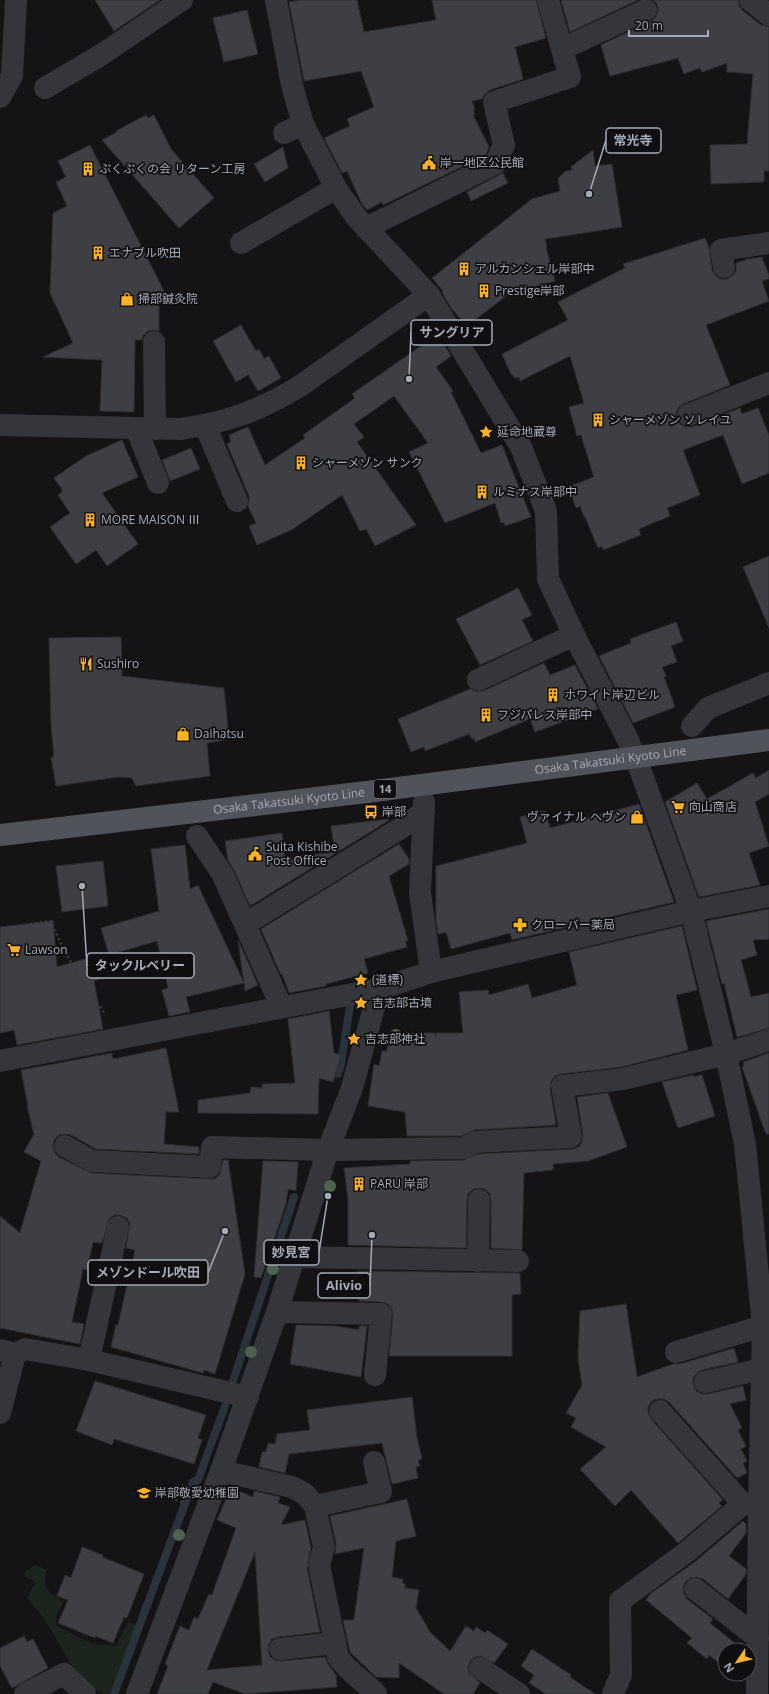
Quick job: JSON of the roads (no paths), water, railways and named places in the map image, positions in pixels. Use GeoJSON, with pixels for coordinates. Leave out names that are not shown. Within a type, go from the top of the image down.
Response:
{"type":"FeatureCollection","features":[{"type":"Feature","properties":{"kind":"main road","name":"Osaka Takatsuki Kyoto Line"},"geometry":{"type":"LineString","coordinates":[[0,835],[636,758],[769,740]]}},
{"type":"Feature","properties":{"kind":"street"},"geometry":{"type":"LineString","coordinates":[[0,97],[12,76],[16,0]]}},
{"type":"Feature","properties":{"kind":"street"},"geometry":{"type":"LineString","coordinates":[[46,88],[101,55],[182,0]]}},
{"type":"Feature","properties":{"kind":"street"},"geometry":{"type":"LineString","coordinates":[[276,0],[292,85],[303,124],[336,188],[356,217],[428,295],[521,446],[546,511],[548,579],[574,635],[636,758],[646,782],[691,911],[726,1054],[745,1144],[763,1326],[757,1504],[757,1694]]}},
{"type":"Feature","properties":{"kind":"street"},"geometry":{"type":"LineString","coordinates":[[366,228],[495,164],[504,145],[494,102],[570,77],[548,0]]}},
{"type":"Feature","properties":{"kind":"street"},"geometry":{"type":"LineString","coordinates":[[750,0],[769,15]]}},
{"type":"Feature","properties":{"kind":"street"},"geometry":{"type":"LineString","coordinates":[[562,49],[646,10]]}},
{"type":"Feature","properties":{"kind":"street"},"geometry":{"type":"LineString","coordinates":[[284,134],[303,124]]}},
{"type":"Feature","properties":{"kind":"street"},"geometry":{"type":"LineString","coordinates":[[241,243],[336,188]]}},
{"type":"Feature","properties":{"kind":"street"},"geometry":{"type":"LineString","coordinates":[[724,267],[721,250],[769,243]]}},
{"type":"Feature","properties":{"kind":"street"},"geometry":{"type":"LineString","coordinates":[[0,426],[180,429],[205,425],[242,415],[278,400],[300,386],[428,295]]}},
{"type":"Feature","properties":{"kind":"street"},"geometry":{"type":"LineString","coordinates":[[154,342],[145,429],[158,483]]}},
{"type":"Feature","properties":{"kind":"street"},"geometry":{"type":"LineString","coordinates":[[688,415],[769,382]]}},
{"type":"Feature","properties":{"kind":"street"},"geometry":{"type":"LineString","coordinates":[[205,425],[236,501]]}},
{"type":"Feature","properties":{"kind":"street"},"geometry":{"type":"LineString","coordinates":[[478,680],[574,635]]}},
{"type":"Feature","properties":{"kind":"street"},"geometry":{"type":"LineString","coordinates":[[692,726],[708,708],[769,683]]}},
{"type":"Feature","properties":{"kind":"street"},"geometry":{"type":"LineString","coordinates":[[425,784],[420,893],[431,972]]}},
{"type":"Feature","properties":{"kind":"street"},"geometry":{"type":"LineString","coordinates":[[245,924],[412,821],[424,811]]}},
{"type":"Feature","properties":{"kind":"street"},"geometry":{"type":"LineString","coordinates":[[197,836],[223,875],[281,1006]]}},
{"type":"Feature","properties":{"kind":"street"},"geometry":{"type":"LineString","coordinates":[[0,1061],[281,1006],[379,989],[431,972],[691,911],[769,896]]}},
{"type":"Feature","properties":{"kind":"street"},"geometry":{"type":"LineString","coordinates":[[137,1694],[248,1397],[277,1312],[328,1150],[352,1088],[379,989]]}},
{"type":"Feature","properties":{"kind":"street"},"geometry":{"type":"LineString","coordinates":[[65,1146],[92,1162],[210,1167],[212,1147],[328,1150],[464,1148],[475,1142],[571,1137],[562,1086],[623,1079],[726,1054],[769,1040]]}},
{"type":"Feature","properties":{"kind":"street"},"geometry":{"type":"LineString","coordinates":[[478,1261],[479,1200]]}},
{"type":"Feature","properties":{"kind":"street"},"geometry":{"type":"LineString","coordinates":[[88,1360],[118,1227]]}},
{"type":"Feature","properties":{"kind":"street"},"geometry":{"type":"LineString","coordinates":[[294,1257],[518,1261]]}},
{"type":"Feature","properties":{"kind":"street"},"geometry":{"type":"LineString","coordinates":[[277,1312],[380,1314],[375,1375]]}},
{"type":"Feature","properties":{"kind":"street"},"geometry":{"type":"LineString","coordinates":[[676,1352],[763,1326]]}},
{"type":"Feature","properties":{"kind":"street"},"geometry":{"type":"LineString","coordinates":[[0,1413],[7,1352],[25,1349],[88,1360],[248,1397]]}},
{"type":"Feature","properties":{"kind":"street"},"geometry":{"type":"LineString","coordinates":[[705,1382],[762,1369]]}},
{"type":"Feature","properties":{"kind":"street"},"geometry":{"type":"LineString","coordinates":[[660,1411],[757,1504]]}},
{"type":"Feature","properties":{"kind":"street"},"geometry":{"type":"LineString","coordinates":[[315,1506],[381,1492],[374,1462]]}},
{"type":"Feature","properties":{"kind":"street"},"geometry":{"type":"LineString","coordinates":[[221,1471],[292,1487],[305,1494],[315,1506],[324,1547],[319,1565],[338,1657],[345,1668],[363,1681],[376,1694]]}},
{"type":"Feature","properties":{"kind":"street"},"geometry":{"type":"LineString","coordinates":[[613,1694],[621,1674],[620,1601],[688,1551],[757,1504]]}},
{"type":"Feature","properties":{"kind":"street"},"geometry":{"type":"LineString","coordinates":[[695,1589],[758,1638]]}},
{"type":"Feature","properties":{"kind":"street"},"geometry":{"type":"LineString","coordinates":[[280,1649],[335,1643]]}},
{"type":"Feature","properties":{"kind":"street"},"geometry":{"type":"LineString","coordinates":[[480,1668],[519,1694]]}},
{"type":"Feature","properties":{"kind":"street"},"geometry":{"type":"LineString","coordinates":[[25,1694],[64,1674],[85,1694]]}},
{"type":"Feature","properties":{"kind":"waterway"},"geometry":{"type":"LineString","coordinates":[[338,1074],[341,1064],[350,1006]]}},
{"type":"Feature","properties":{"kind":"waterway"},"geometry":{"type":"LineString","coordinates":[[233,1381],[294,1197]]}},
{"type":"Feature","properties":{"kind":"waterway"},"geometry":{"type":"LineString","coordinates":[[114,1694],[193,1482],[198,1480],[225,1406]]}},
{"type":"Feature","properties":{"kind":"place","name":"岸一地区公民館"},"geometry":{"type":"Point","coordinates":[429,163]}},
{"type":"Feature","properties":{"kind":"place","name":"ぷくぷくの会 リターン工房"},"geometry":{"type":"Point","coordinates":[88,169]}},
{"type":"Feature","properties":{"kind":"place","name":"常光寺"},"geometry":{"type":"Point","coordinates":[589,194]}},
{"type":"Feature","properties":{"kind":"place","name":"エナブル吹田"},"geometry":{"type":"Point","coordinates":[98,253]}},
{"type":"Feature","properties":{"kind":"place","name":"アルカンシェル岸部中"},"geometry":{"type":"Point","coordinates":[464,269]}},
{"type":"Feature","properties":{"kind":"place","name":"Prestige岸部"},"geometry":{"type":"Point","coordinates":[484,291]}},
{"type":"Feature","properties":{"kind":"place","name":"掃部鍼灸院"},"geometry":{"type":"Point","coordinates":[127,299]}},
{"type":"Feature","properties":{"kind":"place","name":"サングリア"},"geometry":{"type":"Point","coordinates":[409,379]}},
{"type":"Feature","properties":{"kind":"place","name":"シャーメゾン ソレイユ"},"geometry":{"type":"Point","coordinates":[598,420]}},
{"type":"Feature","properties":{"kind":"place","name":"延命地蔵尊"},"geometry":{"type":"Point","coordinates":[486,432]}},
{"type":"Feature","properties":{"kind":"place","name":"シャーメゾン サンク"},"geometry":{"type":"Point","coordinates":[301,463]}},
{"type":"Feature","properties":{"kind":"place","name":"ルミナス岸部中"},"geometry":{"type":"Point","coordinates":[482,492]}},
{"type":"Feature","properties":{"kind":"place","name":"MORE MAISON Ⅲ"},"geometry":{"type":"Point","coordinates":[90,520]}},
{"type":"Feature","properties":{"kind":"place","name":"Sushiro"},"geometry":{"type":"Point","coordinates":[86,664]}},
{"type":"Feature","properties":{"kind":"place","name":"ホワイト岸辺ビル"},"geometry":{"type":"Point","coordinates":[553,695]}},
{"type":"Feature","properties":{"kind":"place","name":"フジパレス岸部中"},"geometry":{"type":"Point","coordinates":[486,715]}},
{"type":"Feature","properties":{"kind":"place","name":"Daihatsu"},"geometry":{"type":"Point","coordinates":[183,734]}},
{"type":"Feature","properties":{"kind":"place","name":"向山商店"},"geometry":{"type":"Point","coordinates":[678,807]}},
{"type":"Feature","properties":{"kind":"place","name":"岸部"},"geometry":{"type":"Point","coordinates":[371,812]}},
{"type":"Feature","properties":{"kind":"place","name":"ヴァイナル ヘヴン"},"geometry":{"type":"Point","coordinates":[637,817]}},
{"type":"Feature","properties":{"kind":"place","name":"Suita Kishibe Post Office"},"geometry":{"type":"Point","coordinates":[255,854]}},
{"type":"Feature","properties":{"kind":"place","name":"タックルベリー"},"geometry":{"type":"Point","coordinates":[82,886]}},
{"type":"Feature","properties":{"kind":"place","name":"クローバー薬局"},"geometry":{"type":"Point","coordinates":[520,925]}},
{"type":"Feature","properties":{"kind":"place","name":"Lawson"},"geometry":{"type":"Point","coordinates":[14,950]}},
{"type":"Feature","properties":{"kind":"place","name":"(道標)"},"geometry":{"type":"Point","coordinates":[361,980]}},
{"type":"Feature","properties":{"kind":"place","name":"吉志部古墳"},"geometry":{"type":"Point","coordinates":[361,1003]}},
{"type":"Feature","properties":{"kind":"place","name":"吉志部神社"},"geometry":{"type":"Point","coordinates":[354,1039]}},
{"type":"Feature","properties":{"kind":"place","name":"PARU 岸部"},"geometry":{"type":"Point","coordinates":[359,1184]}},
{"type":"Feature","properties":{"kind":"place","name":"妙見宮"},"geometry":{"type":"Point","coordinates":[328,1196]}},
{"type":"Feature","properties":{"kind":"place","name":"メゾンドール吹田"},"geometry":{"type":"Point","coordinates":[225,1231]}},
{"type":"Feature","properties":{"kind":"place","name":"Alivio"},"geometry":{"type":"Point","coordinates":[372,1235]}},
{"type":"Feature","properties":{"kind":"place","name":"岸部敬愛幼稚園"},"geometry":{"type":"Point","coordinates":[144,1493]}}]}
